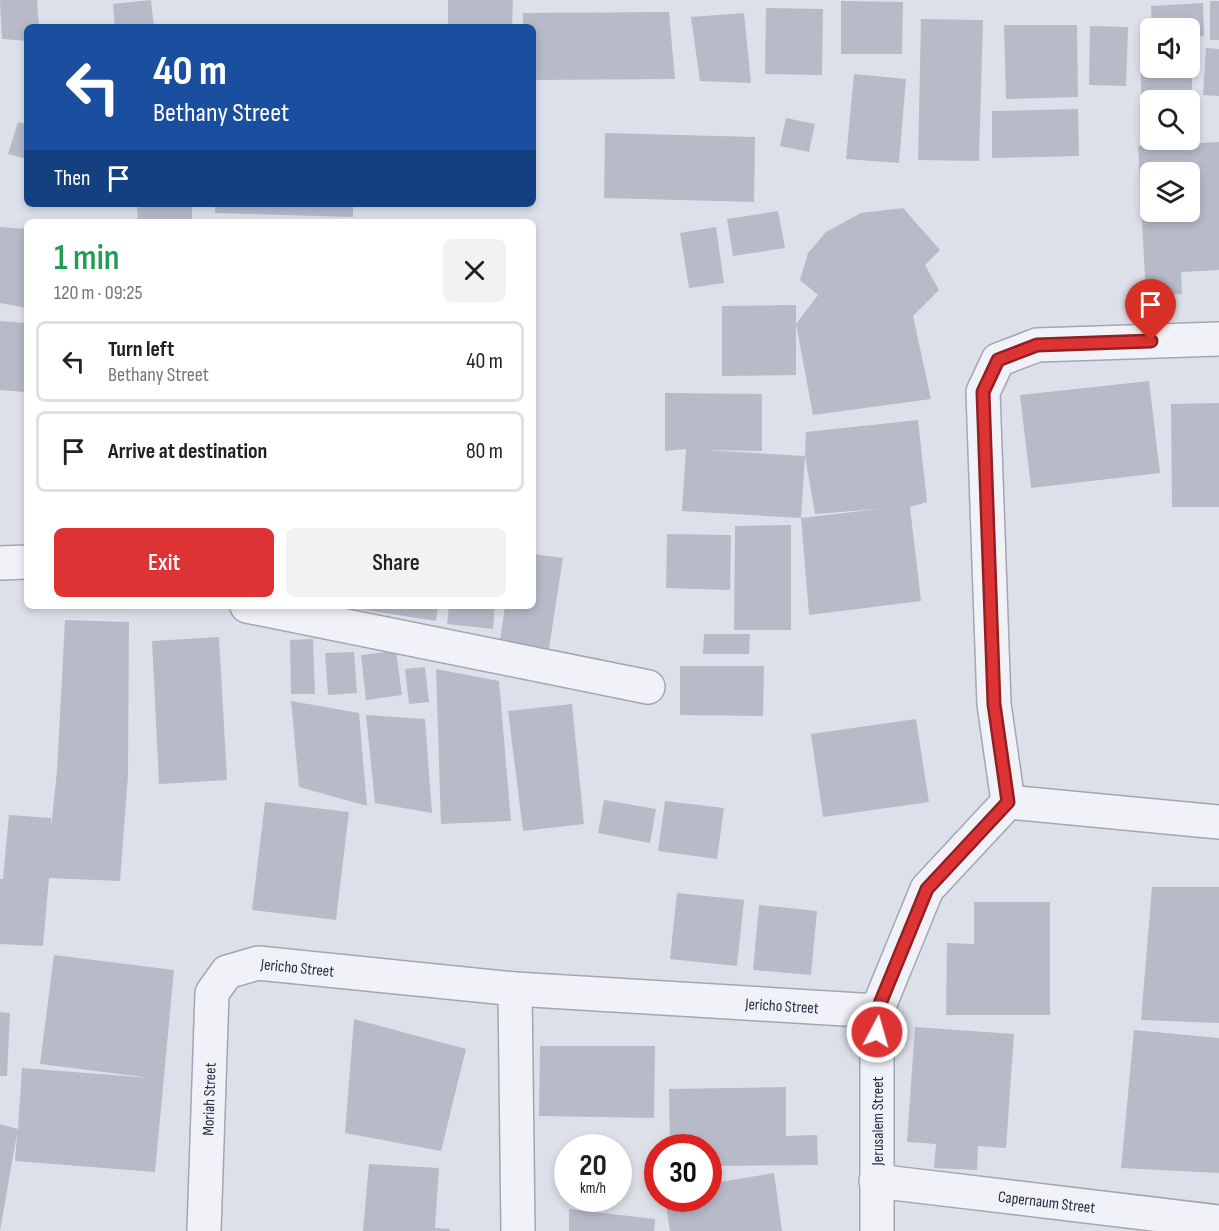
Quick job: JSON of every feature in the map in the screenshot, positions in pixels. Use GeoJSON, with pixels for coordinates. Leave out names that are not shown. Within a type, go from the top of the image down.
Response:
{"type":"FeatureCollection","features":[{"type":"Feature","properties":{"kind":"street"},"geometry":{"type":"LineString","coordinates":[[1008,802],[994,704],[983,392],[998,360],[1037,345],[1219,339]]}},
{"type":"Feature","properties":{"kind":"street"},"geometry":{"type":"LineString","coordinates":[[0,563],[24,562]]}},
{"type":"Feature","properties":{"kind":"street"},"geometry":{"type":"LineString","coordinates":[[262,609],[648,687]]}},
{"type":"Feature","properties":{"kind":"street"},"geometry":{"type":"LineString","coordinates":[[1008,802],[1219,822]]}},
{"type":"Feature","properties":{"kind":"street"},"geometry":{"type":"LineString","coordinates":[[877,1011],[927,889],[1008,802]]}},
{"type":"Feature","properties":{"kind":"street","name":"Jericho Street"},"geometry":{"type":"LineString","coordinates":[[227,972],[258,963],[515,990],[877,1011]]}},
{"type":"Feature","properties":{"kind":"street","name":"Moriah Street"},"geometry":{"type":"LineString","coordinates":[[204,1231],[212,993],[227,972]]}},
{"type":"Feature","properties":{"kind":"street"},"geometry":{"type":"LineString","coordinates":[[515,990],[518,1231]]}},
{"type":"Feature","properties":{"kind":"street","name":"Jerusalem Street"},"geometry":{"type":"LineString","coordinates":[[877,1011],[877,1231]]}},
{"type":"Feature","properties":{"kind":"street","name":"Capernaum Street"},"geometry":{"type":"LineString","coordinates":[[876,1181],[1219,1222]]}},
{"type":"Feature","properties":{"kind":"building"},"geometry":{"type":"Polygon","coordinates":[[[0,0],[37,0],[39,24],[24,24],[24,41],[2,39],[0,0]]]}},
{"type":"Feature","properties":{"kind":"building"},"geometry":{"type":"Polygon","coordinates":[[[151,0],[154,24],[115,24],[113,4],[151,0]]]}},
{"type":"Feature","properties":{"kind":"building"},"geometry":{"type":"Polygon","coordinates":[[[448,0],[513,0],[512,24],[448,24],[448,0]]]}},
{"type":"Feature","properties":{"kind":"building"},"geometry":{"type":"Polygon","coordinates":[[[841,1],[903,2],[902,54],[841,54],[841,1]]]}},
{"type":"Feature","properties":{"kind":"building"},"geometry":{"type":"Polygon","coordinates":[[[1210,1],[1219,1],[1219,40],[1210,40],[1210,1]]]}},
{"type":"Feature","properties":{"kind":"building"},"geometry":{"type":"Polygon","coordinates":[[[1203,3],[1204,36],[1200,36],[1200,18],[1152,18],[1151,6],[1203,3]]]}},
{"type":"Feature","properties":{"kind":"building"},"geometry":{"type":"Polygon","coordinates":[[[766,8],[823,9],[822,75],[765,74],[766,8]]]}},
{"type":"Feature","properties":{"kind":"building"},"geometry":{"type":"Polygon","coordinates":[[[669,12],[675,79],[536,80],[536,24],[523,24],[523,13],[669,12]]]}},
{"type":"Feature","properties":{"kind":"building"},"geometry":{"type":"Polygon","coordinates":[[[744,13],[751,83],[700,81],[691,17],[744,13]]]}},
{"type":"Feature","properties":{"kind":"building"},"geometry":{"type":"Polygon","coordinates":[[[921,19],[983,20],[979,161],[918,160],[921,19]]]}},
{"type":"Feature","properties":{"kind":"building"},"geometry":{"type":"Polygon","coordinates":[[[1004,25],[1077,25],[1078,97],[1006,99],[1004,25]]]}},
{"type":"Feature","properties":{"kind":"building"},"geometry":{"type":"Polygon","coordinates":[[[1090,26],[1128,27],[1126,86],[1089,85],[1090,26]]]}},
{"type":"Feature","properties":{"kind":"building"},"geometry":{"type":"Polygon","coordinates":[[[1206,48],[1219,49],[1219,96],[1203,95],[1206,48]]]}},
{"type":"Feature","properties":{"kind":"building"},"geometry":{"type":"Polygon","coordinates":[[[854,74],[906,79],[899,163],[846,159],[854,74]]]}},
{"type":"Feature","properties":{"kind":"building"},"geometry":{"type":"Polygon","coordinates":[[[1141,78],[1192,78],[1192,90],[1141,90],[1141,78]]]}},
{"type":"Feature","properties":{"kind":"building"},"geometry":{"type":"Polygon","coordinates":[[[1078,109],[1079,156],[992,158],[992,111],[1078,109]]]}},
{"type":"Feature","properties":{"kind":"building"},"geometry":{"type":"Polygon","coordinates":[[[786,118],[815,124],[809,152],[780,146],[786,118]]]}},
{"type":"Feature","properties":{"kind":"building"},"geometry":{"type":"Polygon","coordinates":[[[18,122],[24,123],[24,158],[8,154],[18,122]]]}},
{"type":"Feature","properties":{"kind":"building"},"geometry":{"type":"Polygon","coordinates":[[[605,133],[755,137],[754,202],[604,198],[605,133]]]}},
{"type":"Feature","properties":{"kind":"building"},"geometry":{"type":"Polygon","coordinates":[[[1219,142],[1219,270],[1181,272],[1182,294],[1146,296],[1142,222],[1200,222],[1200,162],[1140,162],[1140,184],[1138,146],[1140,146],[1140,150],[1200,150],[1200,143],[1219,142]]]}},
{"type":"Feature","properties":{"kind":"building"},"geometry":{"type":"Polygon","coordinates":[[[137,207],[192,207],[192,219],[138,219],[137,207]]]}},
{"type":"Feature","properties":{"kind":"building"},"geometry":{"type":"Polygon","coordinates":[[[215,207],[353,207],[353,217],[215,213],[215,207]]]}},
{"type":"Feature","properties":{"kind":"building"},"geometry":{"type":"Polygon","coordinates":[[[903,208],[940,250],[925,265],[939,290],[913,316],[931,399],[813,415],[796,324],[818,295],[800,280],[808,253],[826,232],[861,213],[903,208]]]}},
{"type":"Feature","properties":{"kind":"building"},"geometry":{"type":"Polygon","coordinates":[[[778,211],[785,248],[733,256],[727,219],[778,211]]]}},
{"type":"Feature","properties":{"kind":"building"},"geometry":{"type":"Polygon","coordinates":[[[0,227],[24,229],[24,307],[0,303],[0,227]]]}},
{"type":"Feature","properties":{"kind":"building"},"geometry":{"type":"Polygon","coordinates":[[[716,227],[724,283],[689,288],[680,233],[716,227]]]}},
{"type":"Feature","properties":{"kind":"building"},"geometry":{"type":"Polygon","coordinates":[[[796,305],[796,375],[722,376],[722,306],[796,305]]]}},
{"type":"Feature","properties":{"kind":"building"},"geometry":{"type":"Polygon","coordinates":[[[0,321],[24,323],[24,392],[0,390],[0,321]]]}},
{"type":"Feature","properties":{"kind":"building"},"geometry":{"type":"Polygon","coordinates":[[[1149,381],[1160,473],[1031,488],[1020,395],[1149,381]]]}},
{"type":"Feature","properties":{"kind":"building"},"geometry":{"type":"Polygon","coordinates":[[[665,393],[762,394],[762,451],[704,450],[805,456],[801,518],[682,511],[686,449],[665,451],[665,393]]]}},
{"type":"Feature","properties":{"kind":"building"},"geometry":{"type":"Polygon","coordinates":[[[1219,403],[1219,507],[1172,507],[1171,404],[1219,403]]]}},
{"type":"Feature","properties":{"kind":"building"},"geometry":{"type":"Polygon","coordinates":[[[918,420],[927,502],[910,507],[921,601],[809,615],[801,518],[879,509],[815,514],[805,456],[806,432],[918,420]]]}},
{"type":"Feature","properties":{"kind":"building"},"geometry":{"type":"Polygon","coordinates":[[[791,525],[791,630],[734,630],[735,526],[791,525]]]}},
{"type":"Feature","properties":{"kind":"building"},"geometry":{"type":"Polygon","coordinates":[[[667,534],[731,535],[730,590],[666,588],[667,534]]]}},
{"type":"Feature","properties":{"kind":"building"},"geometry":{"type":"Polygon","coordinates":[[[536,555],[563,558],[549,648],[500,641],[505,609],[536,609],[536,555]]]}},
{"type":"Feature","properties":{"kind":"building"},"geometry":{"type":"Polygon","coordinates":[[[359,609],[438,609],[436,621],[359,609]]]}},
{"type":"Feature","properties":{"kind":"building"},"geometry":{"type":"Polygon","coordinates":[[[449,609],[495,609],[493,629],[447,624],[449,609]]]}},
{"type":"Feature","properties":{"kind":"building"},"geometry":{"type":"Polygon","coordinates":[[[65,620],[129,622],[128,775],[120,881],[49,878],[43,946],[0,944],[0,879],[3,879],[9,815],[51,818],[51,828],[57,771],[65,620]]]}},
{"type":"Feature","properties":{"kind":"building"},"geometry":{"type":"Polygon","coordinates":[[[704,634],[750,634],[749,654],[703,654],[704,634]]]}},
{"type":"Feature","properties":{"kind":"building"},"geometry":{"type":"Polygon","coordinates":[[[219,637],[227,780],[159,784],[152,641],[219,637]]]}},
{"type":"Feature","properties":{"kind":"building"},"geometry":{"type":"Polygon","coordinates":[[[313,639],[315,694],[291,694],[290,640],[313,639]]]}},
{"type":"Feature","properties":{"kind":"building"},"geometry":{"type":"Polygon","coordinates":[[[396,651],[402,695],[366,700],[361,655],[396,651]]]}},
{"type":"Feature","properties":{"kind":"building"},"geometry":{"type":"Polygon","coordinates":[[[354,652],[357,693],[328,695],[325,653],[354,652]]]}},
{"type":"Feature","properties":{"kind":"building"},"geometry":{"type":"Polygon","coordinates":[[[680,666],[764,666],[763,716],[680,715],[680,666]]]}},
{"type":"Feature","properties":{"kind":"building"},"geometry":{"type":"Polygon","coordinates":[[[425,667],[429,702],[409,704],[405,669],[425,667]]]}},
{"type":"Feature","properties":{"kind":"building"},"geometry":{"type":"Polygon","coordinates":[[[436,669],[499,681],[511,821],[441,824],[436,669]]]}},
{"type":"Feature","properties":{"kind":"building"},"geometry":{"type":"Polygon","coordinates":[[[291,701],[359,713],[367,806],[299,787],[291,701]]]}},
{"type":"Feature","properties":{"kind":"building"},"geometry":{"type":"Polygon","coordinates":[[[572,704],[584,824],[523,831],[508,711],[572,704]]]}},
{"type":"Feature","properties":{"kind":"building"},"geometry":{"type":"Polygon","coordinates":[[[366,715],[425,719],[432,813],[375,803],[366,715]]]}},
{"type":"Feature","properties":{"kind":"building"},"geometry":{"type":"Polygon","coordinates":[[[916,719],[929,802],[823,817],[811,734],[916,719]]]}},
{"type":"Feature","properties":{"kind":"building"},"geometry":{"type":"Polygon","coordinates":[[[604,800],[656,809],[650,843],[598,833],[604,800]]]}},
{"type":"Feature","properties":{"kind":"building"},"geometry":{"type":"Polygon","coordinates":[[[665,801],[724,808],[717,859],[658,851],[665,801]]]}},
{"type":"Feature","properties":{"kind":"building"},"geometry":{"type":"Polygon","coordinates":[[[265,802],[349,812],[336,920],[252,910],[265,802]]]}},
{"type":"Feature","properties":{"kind":"building"},"geometry":{"type":"Polygon","coordinates":[[[1152,887],[1219,887],[1219,1023],[1141,1020],[1152,887]]]}},
{"type":"Feature","properties":{"kind":"building"},"geometry":{"type":"Polygon","coordinates":[[[677,893],[744,900],[737,966],[670,959],[677,893]]]}},
{"type":"Feature","properties":{"kind":"building"},"geometry":{"type":"Polygon","coordinates":[[[974,902],[1050,902],[1050,1015],[946,1015],[947,943],[974,944],[974,902]]]}},
{"type":"Feature","properties":{"kind":"building"},"geometry":{"type":"Polygon","coordinates":[[[759,905],[817,911],[811,975],[753,970],[759,905]]]}},
{"type":"Feature","properties":{"kind":"building"},"geometry":{"type":"Polygon","coordinates":[[[54,955],[174,970],[155,1172],[15,1161],[17,1134],[0,1231],[0,1124],[18,1129],[22,1068],[151,1078],[40,1064],[54,955]]]}},
{"type":"Feature","properties":{"kind":"building"},"geometry":{"type":"Polygon","coordinates":[[[0,1012],[10,1013],[7,1076],[0,1076],[0,1012]]]}},
{"type":"Feature","properties":{"kind":"building"},"geometry":{"type":"Polygon","coordinates":[[[354,1019],[466,1049],[441,1151],[345,1133],[354,1019]]]}},
{"type":"Feature","properties":{"kind":"building"},"geometry":{"type":"Polygon","coordinates":[[[915,1027],[1014,1034],[1006,1148],[978,1146],[977,1170],[934,1168],[936,1144],[907,1142],[915,1027]]]}},
{"type":"Feature","properties":{"kind":"building"},"geometry":{"type":"Polygon","coordinates":[[[1134,1030],[1219,1038],[1219,1173],[1121,1168],[1134,1030]]]}},
{"type":"Feature","properties":{"kind":"building"},"geometry":{"type":"Polygon","coordinates":[[[540,1046],[655,1046],[654,1118],[539,1116],[540,1046]]]}},
{"type":"Feature","properties":{"kind":"building"},"geometry":{"type":"Polygon","coordinates":[[[786,1087],[786,1136],[817,1135],[818,1165],[722,1166],[722,1134],[670,1134],[669,1089],[786,1087]]]}},
{"type":"Feature","properties":{"kind":"building"},"geometry":{"type":"Polygon","coordinates":[[[369,1164],[439,1168],[435,1228],[450,1229],[450,1231],[363,1231],[369,1164]]]}},
{"type":"Feature","properties":{"kind":"building"},"geometry":{"type":"Polygon","coordinates":[[[774,1173],[782,1231],[670,1231],[667,1212],[722,1212],[722,1182],[774,1173]]]}},
{"type":"Feature","properties":{"kind":"building"},"geometry":{"type":"Polygon","coordinates":[[[569,1212],[595,1212],[655,1219],[654,1231],[569,1231],[569,1212]]]}},
{"type":"Feature","properties":{"kind":"route"},"geometry":{"type":"LineString","coordinates":[[877,1032],[877,1011],[927,889],[1008,802],[994,704],[983,392],[998,360],[1037,345],[1151,341]]}}]}
